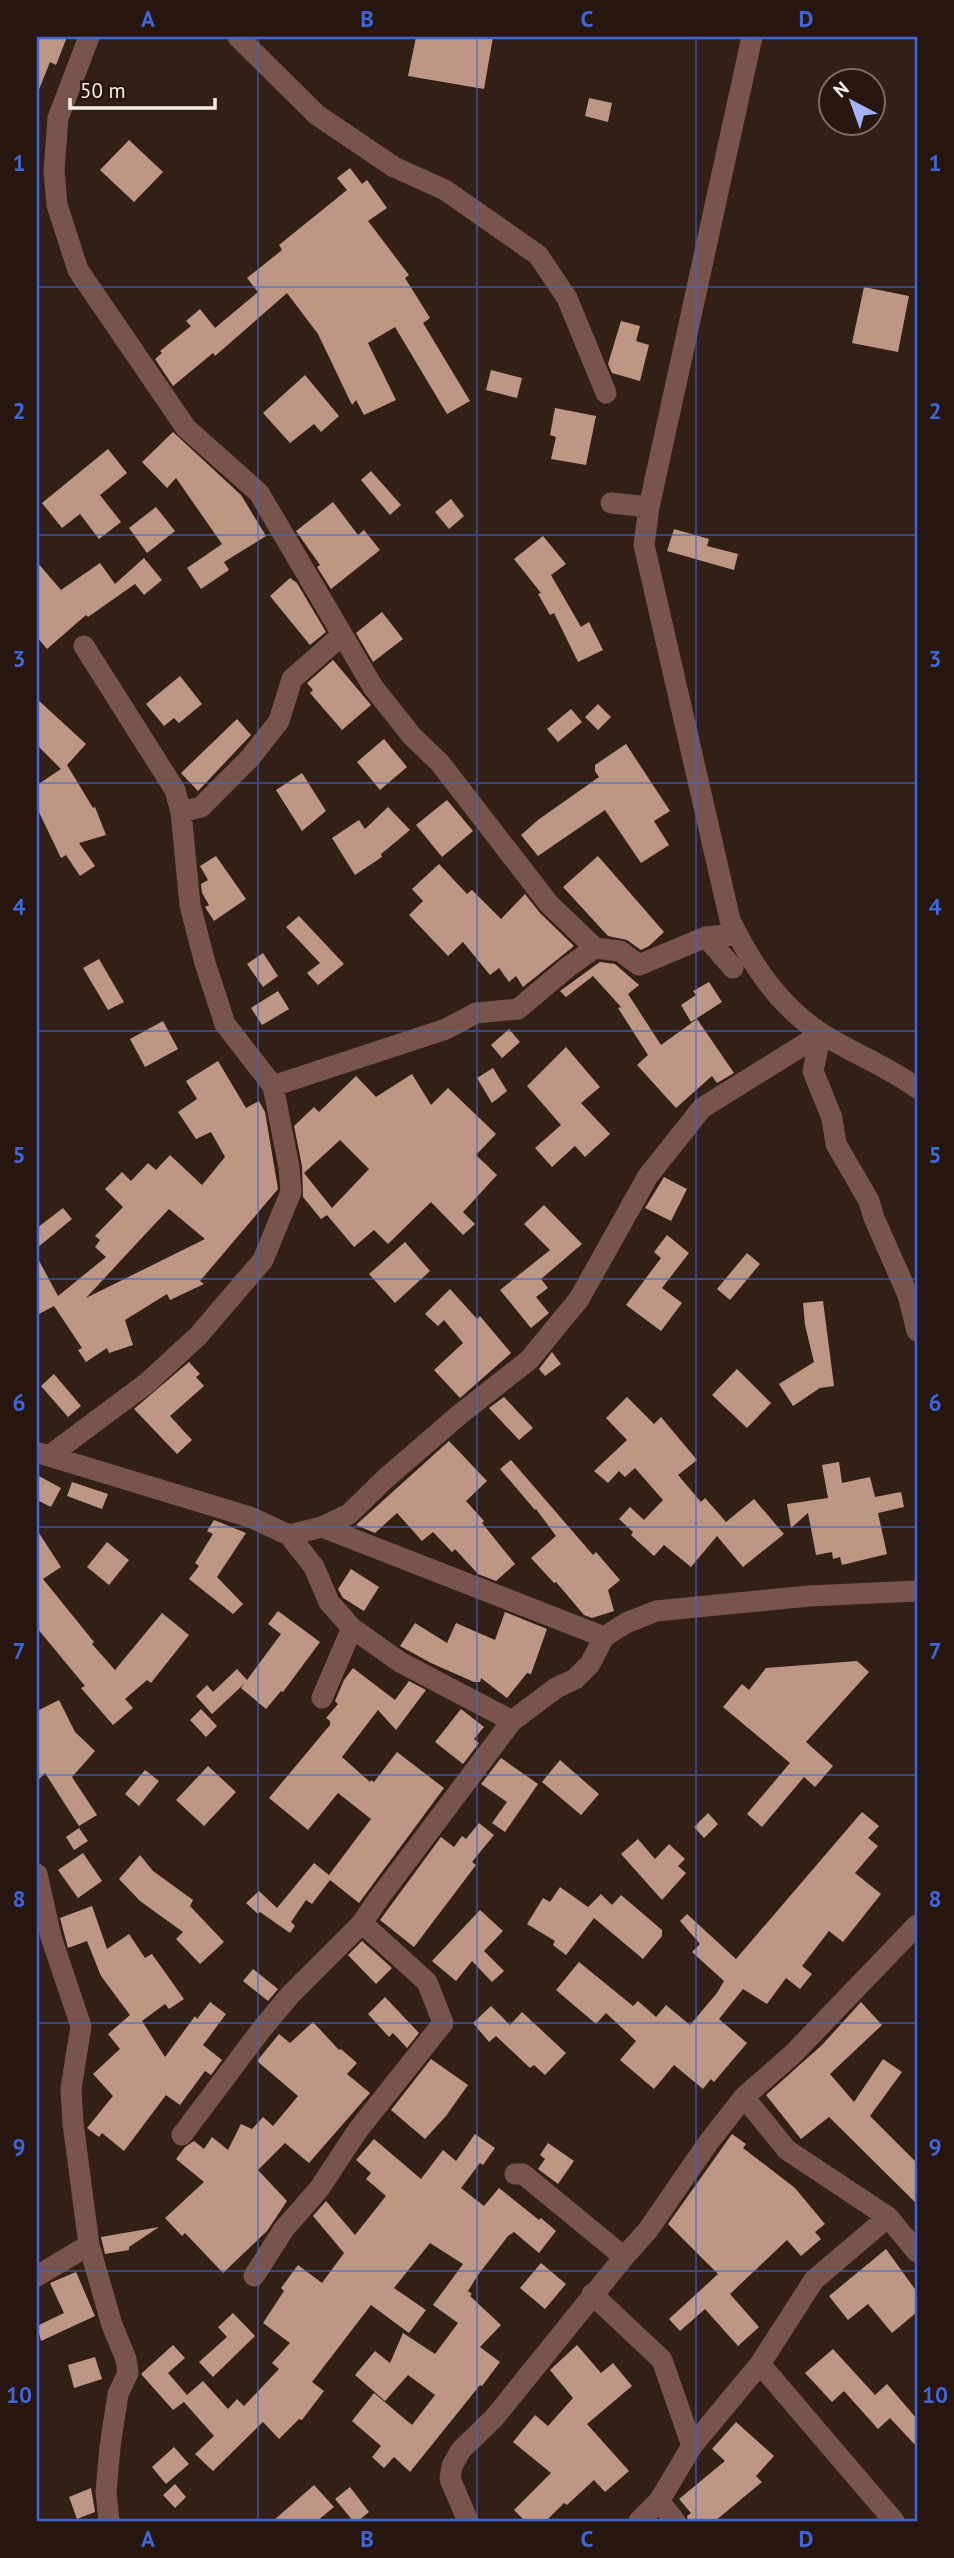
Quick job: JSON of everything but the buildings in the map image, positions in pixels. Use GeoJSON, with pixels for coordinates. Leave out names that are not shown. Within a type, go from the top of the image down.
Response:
{"type":"FeatureCollection","features":[{"type":"Feature","properties":{"kind":"street"},"geometry":{"type":"LineString","coordinates":[[89,37],[58,118],[54,171],[57,205],[78,270],[186,428],[259,493],[373,687],[412,736],[440,763],[549,905],[595,948],[621,951],[639,965],[706,937],[737,933]]}},
{"type":"Feature","properties":{"kind":"street"},"geometry":{"type":"LineString","coordinates":[[237,37],[317,115],[394,167],[445,190],[538,255],[567,298],[606,393]]}},
{"type":"Feature","properties":{"kind":"street"},"geometry":{"type":"LineString","coordinates":[[752,37],[649,507],[644,545],[730,920],[748,957],[779,998],[821,1034],[917,1088]]}},
{"type":"Feature","properties":{"kind":"street"},"geometry":{"type":"LineString","coordinates":[[611,503],[649,507]]}},
{"type":"Feature","properties":{"kind":"street"},"geometry":{"type":"LineString","coordinates":[[181,812],[201,807],[250,758],[279,721],[292,679],[341,636]]}},
{"type":"Feature","properties":{"kind":"street"},"geometry":{"type":"LineString","coordinates":[[43,1454],[147,1382],[198,1336],[263,1260],[291,1192],[289,1167],[273,1086],[225,1024],[209,975],[190,905],[181,812],[175,790],[84,646]]}},
{"type":"Feature","properties":{"kind":"street"},"geometry":{"type":"LineString","coordinates":[[706,937],[733,968]]}},
{"type":"Feature","properties":{"kind":"street"},"geometry":{"type":"LineString","coordinates":[[273,1086],[446,1029],[476,1013],[518,1009],[595,948]]}},
{"type":"Feature","properties":{"kind":"street"},"geometry":{"type":"LineString","coordinates":[[821,1034],[813,1071],[832,1118],[836,1144],[869,1201],[908,1295],[917,1331]]}},
{"type":"Feature","properties":{"kind":"street"},"geometry":{"type":"LineString","coordinates":[[289,1535],[322,1527],[349,1514],[384,1479],[529,1360],[579,1298],[648,1176],[702,1108],[821,1034]]}},
{"type":"Feature","properties":{"kind":"street"},"geometry":{"type":"LineString","coordinates":[[43,1454],[250,1517],[289,1535],[314,1567],[329,1602],[352,1628],[400,1662],[512,1721]]}},
{"type":"Feature","properties":{"kind":"street"},"geometry":{"type":"LineString","coordinates":[[322,1527],[604,1637]]}},
{"type":"Feature","properties":{"kind":"street"},"geometry":{"type":"LineString","coordinates":[[182,2135],[290,1995],[362,1923],[512,1721],[556,1688],[575,1679],[590,1664],[604,1637],[625,1623],[656,1611],[809,1596],[917,1591]]}},
{"type":"Feature","properties":{"kind":"street"},"geometry":{"type":"LineString","coordinates":[[322,1698],[352,1628]]}},
{"type":"Feature","properties":{"kind":"street"},"geometry":{"type":"LineString","coordinates":[[37,1874],[51,1937],[81,2026],[71,2089],[89,2245],[112,2325],[126,2359],[128,2373],[118,2395],[110,2447],[106,2492],[109,2521]]}},
{"type":"Feature","properties":{"kind":"street"},"geometry":{"type":"LineString","coordinates":[[254,2276],[284,2228],[319,2189],[358,2130],[443,2023],[427,1982],[362,1923]]}},
{"type":"Feature","properties":{"kind":"street"},"geometry":{"type":"LineString","coordinates":[[468,2521],[450,2479],[452,2466],[461,2450],[494,2417],[592,2294],[648,2230],[708,2143],[744,2098],[794,2053],[917,1925]]}},
{"type":"Feature","properties":{"kind":"street"},"geometry":{"type":"LineString","coordinates":[[744,2098],[787,2150],[888,2217],[917,2252]]}},
{"type":"Feature","properties":{"kind":"street"},"geometry":{"type":"LineString","coordinates":[[515,2174],[523,2174],[624,2257]]}},
{"type":"Feature","properties":{"kind":"street"},"geometry":{"type":"LineString","coordinates":[[639,2521],[659,2501],[692,2446],[760,2364],[814,2280],[888,2217]]}},
{"type":"Feature","properties":{"kind":"street"},"geometry":{"type":"LineString","coordinates":[[37,2276],[89,2245]]}},
{"type":"Feature","properties":{"kind":"street"},"geometry":{"type":"LineString","coordinates":[[592,2294],[662,2360],[692,2446]]}},
{"type":"Feature","properties":{"kind":"street"},"geometry":{"type":"LineString","coordinates":[[760,2364],[894,2521]]}},
{"type":"Feature","properties":{"kind":"street"},"geometry":{"type":"LineString","coordinates":[[659,2501],[675,2521]]}}]}
